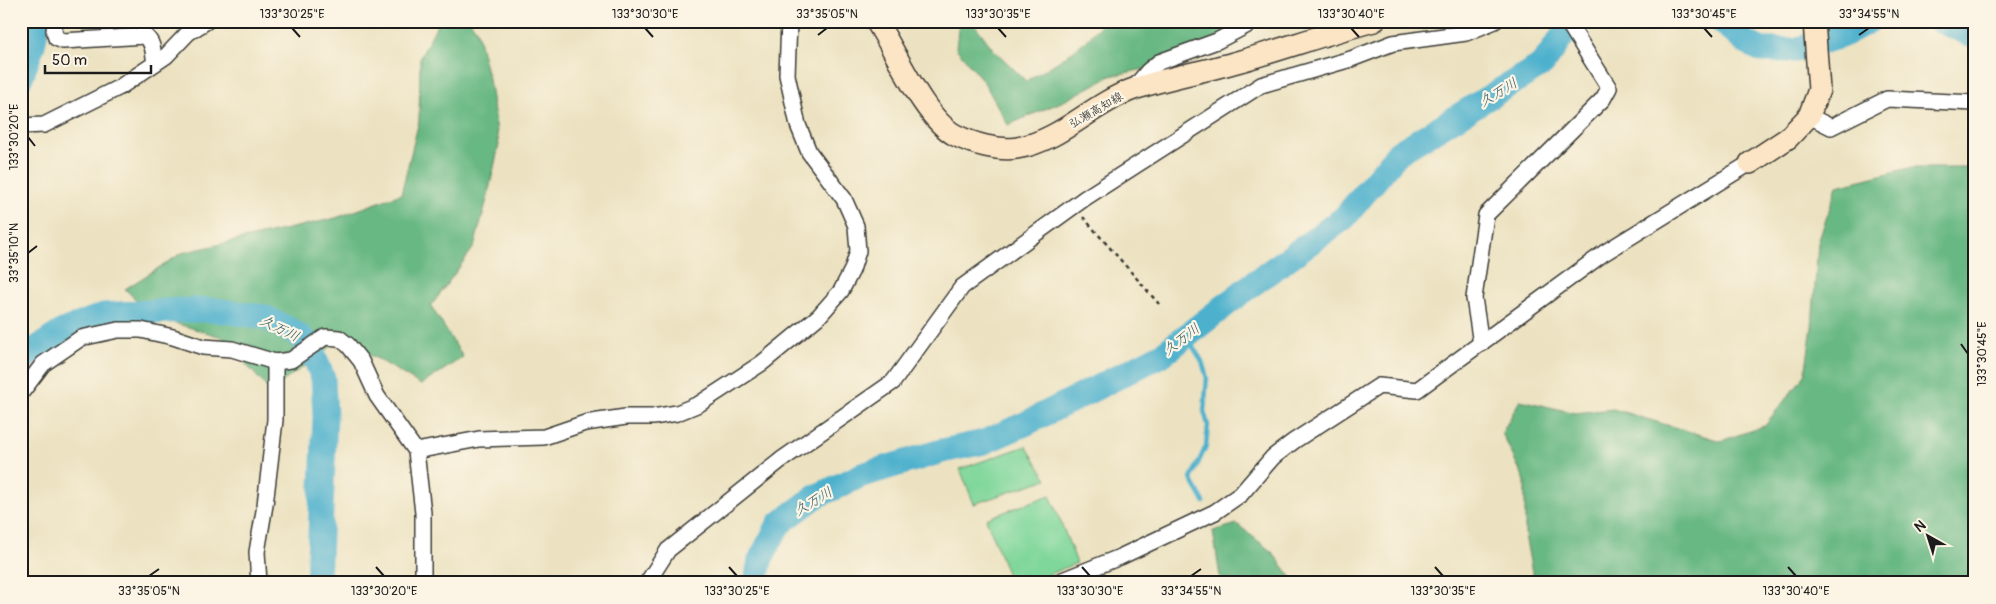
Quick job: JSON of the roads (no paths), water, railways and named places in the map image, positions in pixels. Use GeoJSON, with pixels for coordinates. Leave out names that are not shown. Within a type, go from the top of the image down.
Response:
{"type":"FeatureCollection","features":[{"type":"Feature","properties":{"kind":"main road","name":"弘瀬高知線"},"geometry":{"type":"LineString","coordinates":[[876,21],[921,98],[938,120],[953,134],[972,142],[1015,149],[1039,143],[1111,99],[1132,90],[1236,62],[1324,34],[1374,21]]}},
{"type":"Feature","properties":{"kind":"main road"},"geometry":{"type":"LineString","coordinates":[[1750,163],[1788,138],[1809,116],[1818,90],[1813,22]]}},
{"type":"Feature","properties":{"kind":"street"},"geometry":{"type":"LineString","coordinates":[[55,21],[54,31],[56,38],[63,41],[145,36],[152,45],[155,63]]}},
{"type":"Feature","properties":{"kind":"street"},"geometry":{"type":"LineString","coordinates":[[21,126],[44,125],[120,87],[166,56],[188,33],[207,21]]}},
{"type":"Feature","properties":{"kind":"street"},"geometry":{"type":"LineString","coordinates":[[416,451],[479,439],[544,437],[584,423],[677,413],[699,404],[762,363],[819,316],[841,291],[852,270],[858,250],[856,226],[844,199],[809,152],[798,125],[786,75],[789,21]]}},
{"type":"Feature","properties":{"kind":"street"},"geometry":{"type":"LineString","coordinates":[[1132,90],[1148,71],[1159,62],[1217,41],[1255,21]]}},
{"type":"Feature","properties":{"kind":"street"},"geometry":{"type":"LineString","coordinates":[[647,583],[668,550],[781,460],[893,382],[962,287],[1074,207],[1261,85],[1351,59],[1393,43],[1466,34],[1495,21]]}},
{"type":"Feature","properties":{"kind":"street"},"geometry":{"type":"LineString","coordinates":[[1481,344],[1474,298],[1486,215],[1603,99],[1609,88],[1567,21]]}},
{"type":"Feature","properties":{"kind":"street"},"geometry":{"type":"LineString","coordinates":[[1809,116],[1831,127],[1887,99],[1975,103]]}},
{"type":"Feature","properties":{"kind":"street"},"geometry":{"type":"LineString","coordinates":[[1055,583],[1120,557],[1215,512],[1241,494],[1273,457],[1294,441],[1379,386],[1417,390],[1604,254],[1750,163]]}},
{"type":"Feature","properties":{"kind":"street"},"geometry":{"type":"LineString","coordinates":[[21,393],[43,364],[80,338],[118,330],[141,330],[173,337],[203,347],[232,349],[275,362],[291,360],[325,337],[339,338],[362,361],[377,396],[416,451],[423,513],[423,583]]}},
{"type":"Feature","properties":{"kind":"street"},"geometry":{"type":"LineString","coordinates":[[259,583],[257,552],[265,505],[275,420],[275,362]]}},
{"type":"Feature","properties":{"kind":"waterway","name":"久万川"},"geometry":{"type":"LineString","coordinates":[[21,77],[33,45],[38,21]]}},
{"type":"Feature","properties":{"kind":"waterway","name":"久万川"},"geometry":{"type":"LineString","coordinates":[[756,583],[760,560],[779,524],[815,497],[862,475],[942,451],[984,442],[1025,424],[1163,354],[1250,286],[1344,218],[1398,153],[1543,64],[1573,21]]}},
{"type":"Feature","properties":{"kind":"waterway","name":"久万川"},"geometry":{"type":"LineString","coordinates":[[1721,21],[1745,42],[1762,50],[1795,50],[1841,36],[1869,21]]}},
{"type":"Feature","properties":{"kind":"waterway","name":"久万川"},"geometry":{"type":"LineString","coordinates":[[1940,21],[1975,36]]}},
{"type":"Feature","properties":{"kind":"waterway","name":"久万川"},"geometry":{"type":"LineString","coordinates":[[21,361],[63,331],[104,315],[216,310],[265,317],[301,337],[310,346],[323,378],[325,416],[318,583]]}},
{"type":"Feature","properties":{"kind":"waterway"},"geometry":{"type":"LineString","coordinates":[[1186,336],[1202,361],[1207,378],[1204,411],[1208,425],[1206,446],[1191,479],[1204,502]]}}]}
